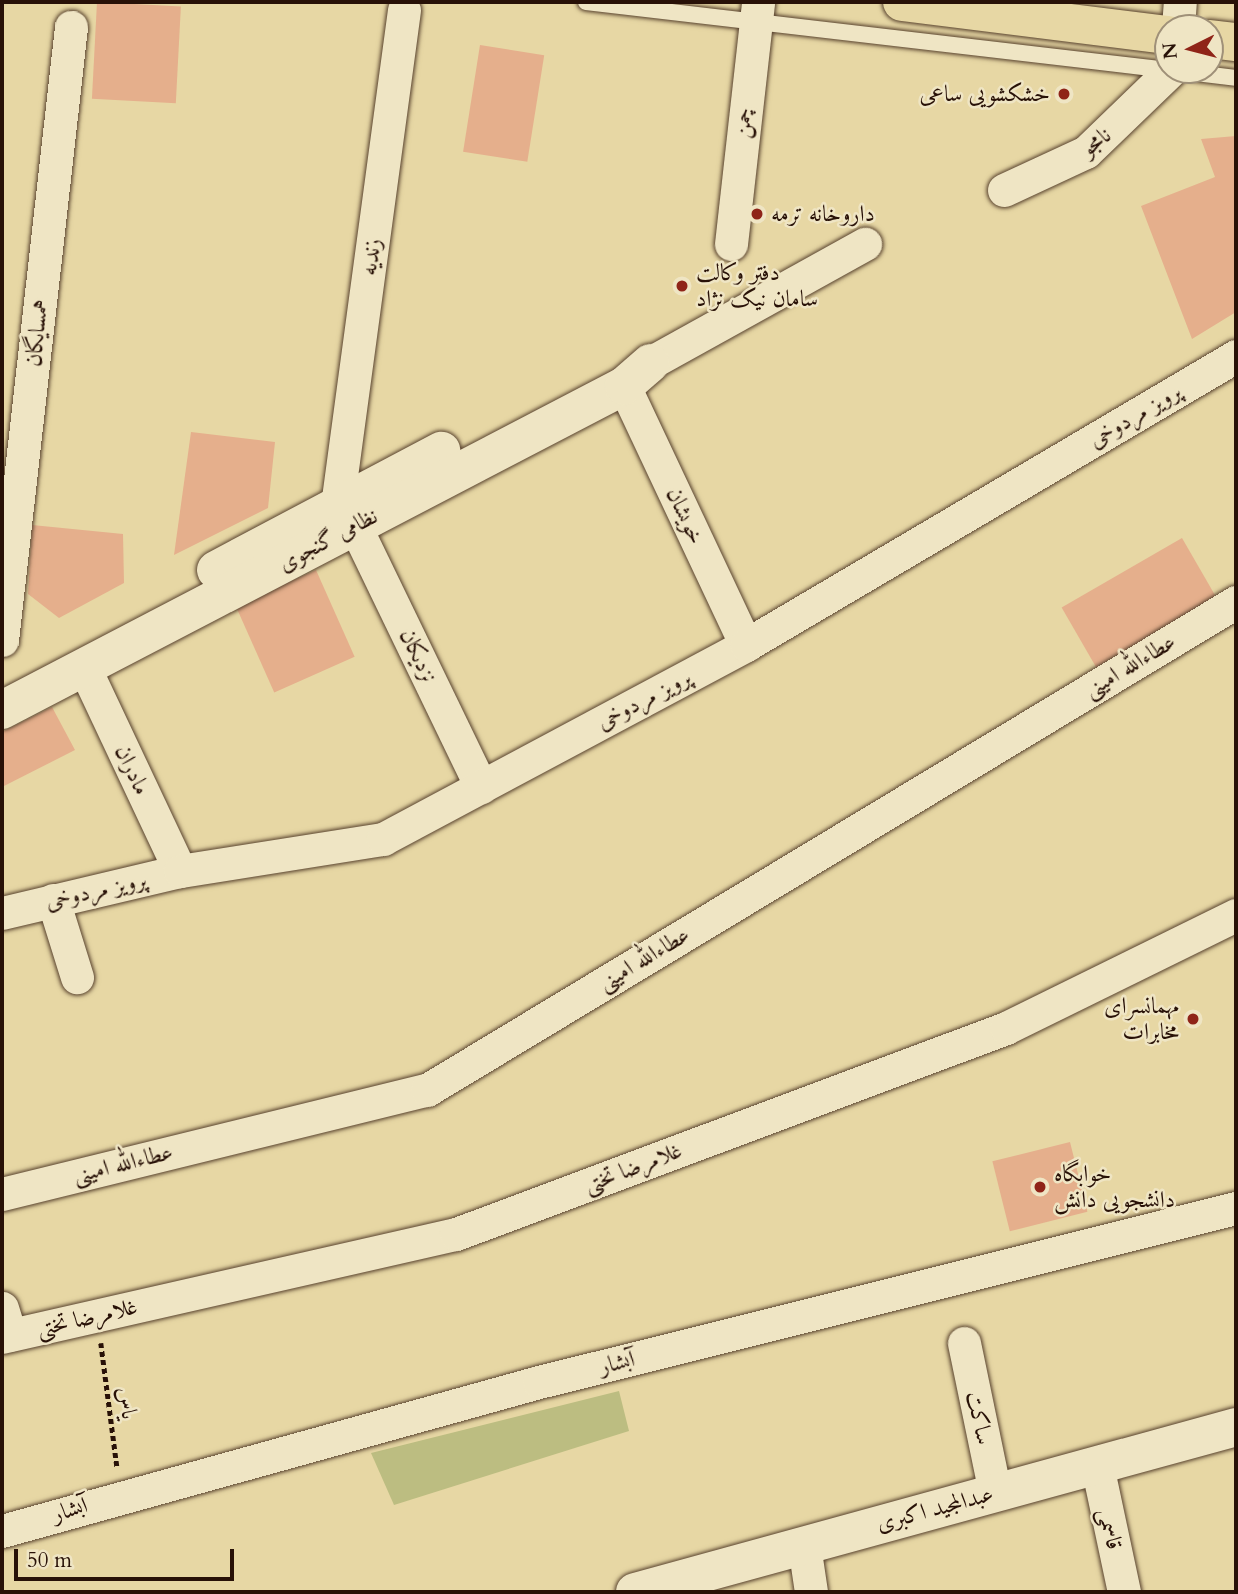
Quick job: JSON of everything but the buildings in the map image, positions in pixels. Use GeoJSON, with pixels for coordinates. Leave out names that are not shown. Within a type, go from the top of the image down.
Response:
{"type":"FeatureCollection","features":[{"type":"Feature","properties":{"kind":"main road"},"geometry":{"type":"LineString","coordinates":[[902,2],[998,7],[1154,32]]}},
{"type":"Feature","properties":{"kind":"street","name":"زندیه"},"geometry":{"type":"LineString","coordinates":[[346,515],[404,10]]}},
{"type":"Feature","properties":{"kind":"street","name":"چمن"},"geometry":{"type":"LineString","coordinates":[[731,244],[757,12]]}},
{"type":"Feature","properties":{"kind":"street","name":"همسایگان"},"geometry":{"type":"LineString","coordinates":[[2,639],[71,27]]}},
{"type":"Feature","properties":{"kind":"street","name":"نامجو"},"geometry":{"type":"LineString","coordinates":[[1004,190],[1086,152],[1156,84]]}},
{"type":"Feature","properties":{"kind":"street","name":"نظامی گنجوی"},"geometry":{"type":"LineString","coordinates":[[4,699],[85,669],[346,515],[612,363],[637,374],[865,244]]}},
{"type":"Feature","properties":{"kind":"street","name":"پرویز مردوخی"},"geometry":{"type":"LineString","coordinates":[[2,913],[180,871],[383,839],[746,645],[1236,356]]}},
{"type":"Feature","properties":{"kind":"street","name":"خویشان"},"geometry":{"type":"LineString","coordinates":[[637,374],[746,645]]}},
{"type":"Feature","properties":{"kind":"street","name":"نظامی گنجوی"},"geometry":{"type":"LineString","coordinates":[[4,699],[346,515]]}},
{"type":"Feature","properties":{"kind":"street","name":"نزدیکان"},"geometry":{"type":"LineString","coordinates":[[346,515],[481,787]]}},
{"type":"Feature","properties":{"kind":"street","name":"عطاءالله امینی"},"geometry":{"type":"LineString","coordinates":[[2,1194],[427,1090],[1236,602]]}},
{"type":"Feature","properties":{"kind":"street","name":"مادران"},"geometry":{"type":"LineString","coordinates":[[85,669],[180,871]]}},
{"type":"Feature","properties":{"kind":"street"},"geometry":{"type":"LineString","coordinates":[[53,900],[77,977]]}},
{"type":"Feature","properties":{"kind":"street","name":"غلامرضا تختی"},"geometry":{"type":"LineString","coordinates":[[4,1327],[96,1316],[456,1234],[1006,1028],[1236,915]]}},
{"type":"Feature","properties":{"kind":"street","name":"آبشار"},"geometry":{"type":"LineString","coordinates":[[2,1531],[120,1495],[539,1382],[1236,1208]]}},
{"type":"Feature","properties":{"kind":"street","name":"ساکت"},"geometry":{"type":"LineString","coordinates":[[964,1343],[995,1493]]}},
{"type":"Feature","properties":{"kind":"street","name":"عبدالمجید اکبری"},"geometry":{"type":"LineString","coordinates":[[635,1592],[1236,1427]]}},
{"type":"Feature","properties":{"kind":"street","name":"قاسمی"},"geometry":{"type":"LineString","coordinates":[[1097,1465],[1124,1592]]}},
{"type":"Feature","properties":{"kind":"street"},"geometry":{"type":"LineString","coordinates":[[804,1545],[811,1592]]}},
{"type":"Feature","properties":{"kind":"lane"},"geometry":{"type":"LineString","coordinates":[[586,2],[757,12],[1154,68]]}},
{"type":"Feature","properties":{"kind":"path","name":"یاس"},"geometry":{"type":"LineString","coordinates":[[96,1316],[120,1495]]}},
{"type":"Feature","properties":{"kind":"green space"},"geometry":{"type":"Polygon","coordinates":[[[619,1391],[629,1431],[394,1505],[371,1453],[619,1391]]]}},
{"type":"Feature","properties":{"kind":"place","name":"خشکشویی ساعی"},"geometry":{"type":"Point","coordinates":[1064,94]}},
{"type":"Feature","properties":{"kind":"place","name":"داروخانه ترمه"},"geometry":{"type":"Point","coordinates":[757,214]}},
{"type":"Feature","properties":{"kind":"place","name":"دفتر وکالت سامان نیک نژاد"},"geometry":{"type":"Point","coordinates":[682,286]}},
{"type":"Feature","properties":{"kind":"place","name":"مهمانسرای مخابرات"},"geometry":{"type":"Point","coordinates":[1193,1019]}},
{"type":"Feature","properties":{"kind":"place","name":"خوابگاه دانشجویی دانش"},"geometry":{"type":"Point","coordinates":[1040,1187]}}]}
